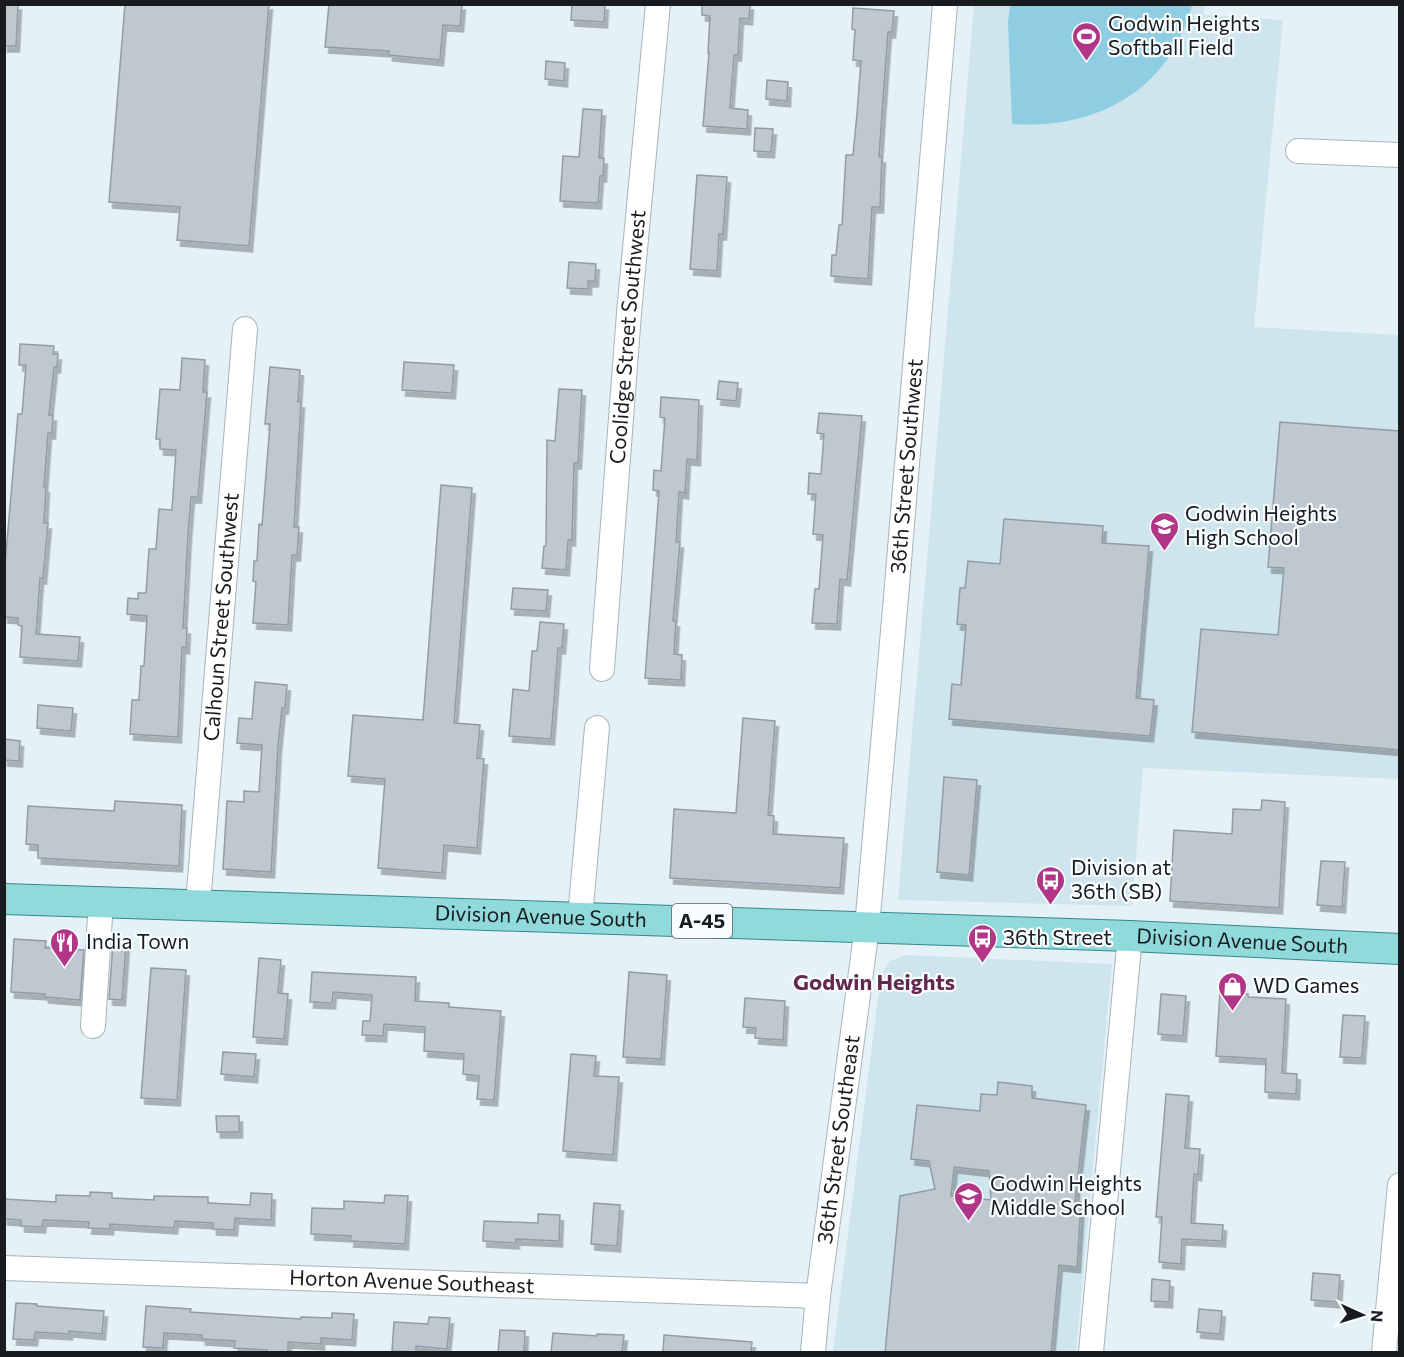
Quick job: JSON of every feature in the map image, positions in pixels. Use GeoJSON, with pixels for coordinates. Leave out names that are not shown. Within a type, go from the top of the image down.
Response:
{"type":"FeatureCollection","features":[{"type":"Feature","properties":{"kind":"main road","name":"Division Avenue South"},"geometry":{"type":"LineString","coordinates":[[4,899],[1130,936],[1400,949]]}},
{"type":"Feature","properties":{"kind":"street","name":"Coolidge Street Southwest"},"geometry":{"type":"LineString","coordinates":[[602,669],[629,313],[658,4]]}},
{"type":"Feature","properties":{"kind":"street","name":"36th Street Southwest"},"geometry":{"type":"LineString","coordinates":[[867,927],[945,4]]}},
{"type":"Feature","properties":{"kind":"street"},"geometry":{"type":"LineString","coordinates":[[1298,151],[1400,155]]}},
{"type":"Feature","properties":{"kind":"street","name":"Calhoun Street Southwest"},"geometry":{"type":"LineString","coordinates":[[198,904],[245,329]]}},
{"type":"Feature","properties":{"kind":"street"},"geometry":{"type":"LineString","coordinates":[[580,917],[597,729]]}},
{"type":"Feature","properties":{"kind":"street"},"geometry":{"type":"LineString","coordinates":[[93,1026],[101,901]]}},
{"type":"Feature","properties":{"kind":"street","name":"36th Street Southeast"},"geometry":{"type":"LineString","coordinates":[[813,1353],[818,1296],[867,927]]}},
{"type":"Feature","properties":{"kind":"street"},"geometry":{"type":"LineString","coordinates":[[1091,1353],[1130,936]]}},
{"type":"Feature","properties":{"kind":"street"},"geometry":{"type":"LineString","coordinates":[[1384,1353],[1400,1185]]}},
{"type":"Feature","properties":{"kind":"street","name":"Horton Avenue Southeast"},"geometry":{"type":"LineString","coordinates":[[4,1268],[818,1296]]}},
{"type":"Feature","properties":{"kind":"shaded area","name":"Godwin Heights Softball Field"},"geometry":{"type":"Polygon","coordinates":[[[1010,4],[1192,5],[1181,35],[1167,60],[1148,82],[1126,99],[1101,111],[1073,120],[1043,124],[1012,124],[1008,22],[1010,4]]]}},
{"type":"Feature","properties":{"kind":"shaded area","name":"Godwin Heights High School"},"geometry":{"type":"Polygon","coordinates":[[[974,5],[1204,5],[1204,15],[1283,20],[1254,327],[1399,335],[1399,779],[1143,768],[1132,906],[898,900],[974,5]]]}},
{"type":"Feature","properties":{"kind":"shaded area","name":"Godwin Heights Middle School"},"geometry":{"type":"Polygon","coordinates":[[[906,955],[1112,964],[1076,1352],[833,1352],[881,975],[890,961],[906,955]]]}},
{"type":"Feature","properties":{"kind":"building"},"geometry":{"type":"Polygon","coordinates":[[[4,4],[18,4],[16,46],[4,46],[4,4]]]}},
{"type":"Feature","properties":{"kind":"building"},"geometry":{"type":"Polygon","coordinates":[[[125,4],[269,4],[249,246],[177,240],[180,207],[109,202],[125,4]]]}},
{"type":"Feature","properties":{"kind":"building"},"geometry":{"type":"Polygon","coordinates":[[[329,4],[462,4],[460,26],[443,25],[440,60],[389,55],[389,51],[325,47],[329,4]]]}},
{"type":"Feature","properties":{"kind":"building"},"geometry":{"type":"Polygon","coordinates":[[[572,4],[605,4],[604,22],[571,20],[572,4]]]}},
{"type":"Feature","properties":{"kind":"building"},"geometry":{"type":"Polygon","coordinates":[[[702,4],[750,4],[749,19],[740,18],[738,55],[734,55],[730,108],[748,110],[747,129],[703,126],[710,16],[702,15],[702,4]]]}},
{"type":"Feature","properties":{"kind":"building"},"geometry":{"type":"Polygon","coordinates":[[[853,8],[894,11],[892,32],[888,32],[883,99],[879,157],[882,157],[880,207],[872,207],[868,279],[831,276],[832,255],[836,255],[839,225],[842,225],[846,155],[853,155],[857,114],[861,61],[853,60],[855,30],[852,29],[853,8]]]}},
{"type":"Feature","properties":{"kind":"building"},"geometry":{"type":"Polygon","coordinates":[[[546,61],[565,63],[564,81],[545,79],[546,61]]]}},
{"type":"Feature","properties":{"kind":"building"},"geometry":{"type":"Polygon","coordinates":[[[767,80],[788,82],[787,101],[766,99],[767,80]]]}},
{"type":"Feature","properties":{"kind":"building"},"geometry":{"type":"Polygon","coordinates":[[[583,109],[602,110],[599,158],[604,158],[598,203],[560,201],[563,156],[579,157],[583,109]]]}},
{"type":"Feature","properties":{"kind":"building"},"geometry":{"type":"Polygon","coordinates":[[[755,128],[773,129],[771,152],[754,151],[755,128]]]}},
{"type":"Feature","properties":{"kind":"building"},"geometry":{"type":"Polygon","coordinates":[[[697,175],[727,177],[723,234],[719,234],[717,271],[690,269],[697,175]]]}},
{"type":"Feature","properties":{"kind":"building"},"geometry":{"type":"Polygon","coordinates":[[[569,262],[596,264],[595,281],[588,281],[588,289],[567,288],[569,262]]]}},
{"type":"Feature","properties":{"kind":"building"},"geometry":{"type":"Polygon","coordinates":[[[20,344],[54,346],[53,354],[58,354],[57,367],[54,367],[49,415],[53,415],[52,433],[48,433],[44,487],[46,487],[44,523],[48,523],[43,578],[40,578],[36,634],[80,637],[78,661],[20,657],[22,626],[18,625],[18,618],[4,617],[4,576],[18,414],[22,414],[26,365],[19,365],[20,344]]]}},
{"type":"Feature","properties":{"kind":"building"},"geometry":{"type":"Polygon","coordinates":[[[182,358],[205,360],[203,392],[207,392],[198,497],[191,497],[183,628],[187,628],[186,648],[182,647],[178,737],[130,734],[132,700],[139,700],[141,666],[144,666],[147,616],[127,614],[128,598],[138,599],[138,593],[146,593],[149,549],[156,549],[159,509],[172,510],[176,450],[160,449],[160,439],[156,439],[160,389],[180,390],[182,358]]]}},
{"type":"Feature","properties":{"kind":"building"},"geometry":{"type":"Polygon","coordinates":[[[404,362],[454,365],[452,393],[402,390],[404,362]]]}},
{"type":"Feature","properties":{"kind":"building"},"geometry":{"type":"Polygon","coordinates":[[[270,367],[300,370],[298,402],[301,402],[294,527],[299,527],[297,555],[292,555],[288,625],[253,623],[256,582],[253,581],[254,561],[257,561],[259,524],[262,525],[270,424],[265,424],[270,367]]]}},
{"type":"Feature","properties":{"kind":"building"},"geometry":{"type":"Polygon","coordinates":[[[719,381],[738,383],[736,401],[717,399],[719,381]]]}},
{"type":"Feature","properties":{"kind":"building"},"geometry":{"type":"Polygon","coordinates":[[[559,389],[582,390],[578,463],[574,463],[572,540],[568,540],[566,570],[542,568],[544,546],[546,546],[547,440],[555,441],[559,389]]]}},
{"type":"Feature","properties":{"kind":"building"},"geometry":{"type":"Polygon","coordinates":[[[661,397],[699,400],[697,460],[687,459],[685,493],[679,492],[676,542],[680,542],[673,621],[676,621],[674,654],[682,655],[681,680],[645,678],[659,491],[653,490],[654,470],[661,471],[665,418],[660,417],[661,397]]]}},
{"type":"Feature","properties":{"kind":"building"},"geometry":{"type":"Polygon","coordinates":[[[819,413],[862,416],[847,580],[840,579],[837,624],[812,623],[815,589],[819,589],[823,535],[813,534],[816,494],[808,494],[809,473],[821,474],[824,434],[817,433],[819,413]]]}},
{"type":"Feature","properties":{"kind":"building"},"geometry":{"type":"Polygon","coordinates":[[[1280,422],[1400,431],[1400,750],[1192,732],[1201,629],[1278,635],[1284,568],[1268,567],[1280,422]]]}},
{"type":"Feature","properties":{"kind":"building"},"geometry":{"type":"Polygon","coordinates":[[[441,485],[472,488],[454,723],[480,725],[477,758],[484,759],[477,848],[444,845],[442,873],[378,868],[385,779],[348,776],[353,715],[423,720],[441,485]]]}},
{"type":"Feature","properties":{"kind":"building"},"geometry":{"type":"Polygon","coordinates":[[[1004,519],[1103,526],[1102,543],[1149,546],[1136,698],[1154,700],[1150,736],[949,719],[952,684],[961,685],[966,625],[957,624],[960,588],[965,588],[968,561],[1000,564],[1004,519]]]}},
{"type":"Feature","properties":{"kind":"building"},"geometry":{"type":"Polygon","coordinates":[[[513,588],[548,590],[546,611],[511,609],[513,588]]]}},
{"type":"Feature","properties":{"kind":"building"},"geometry":{"type":"Polygon","coordinates":[[[540,622],[564,624],[562,648],[558,648],[551,739],[509,736],[513,689],[529,691],[532,651],[537,651],[540,622]]]}},
{"type":"Feature","properties":{"kind":"building"},"geometry":{"type":"Polygon","coordinates":[[[255,682],[287,685],[278,746],[271,872],[223,869],[227,801],[244,802],[244,791],[259,792],[262,745],[237,743],[239,718],[252,719],[255,682]]]}},
{"type":"Feature","properties":{"kind":"building"},"geometry":{"type":"Polygon","coordinates":[[[38,705],[73,708],[71,731],[37,728],[38,705]]]}},
{"type":"Feature","properties":{"kind":"building"},"geometry":{"type":"Polygon","coordinates":[[[743,718],[775,721],[768,815],[774,816],[773,834],[844,838],[840,888],[670,878],[674,809],[736,813],[743,718]]]}},
{"type":"Feature","properties":{"kind":"building"},"geometry":{"type":"Polygon","coordinates":[[[4,739],[20,741],[19,761],[4,760],[4,739]]]}},
{"type":"Feature","properties":{"kind":"building"},"geometry":{"type":"Polygon","coordinates":[[[944,777],[977,780],[969,875],[937,872],[944,777]]]}},
{"type":"Feature","properties":{"kind":"building"},"geometry":{"type":"Polygon","coordinates":[[[1262,800],[1285,802],[1279,908],[1170,901],[1174,830],[1232,834],[1233,809],[1261,810],[1262,800]]]}},
{"type":"Feature","properties":{"kind":"building"},"geometry":{"type":"Polygon","coordinates":[[[115,801],[182,805],[179,866],[38,858],[38,845],[26,844],[28,806],[114,811],[115,801]]]}},
{"type":"Feature","properties":{"kind":"building"},"geometry":{"type":"Polygon","coordinates":[[[1321,861],[1345,862],[1342,907],[1317,905],[1321,861]]]}},
{"type":"Feature","properties":{"kind":"building"},"geometry":{"type":"Polygon","coordinates":[[[14,939],[46,941],[45,948],[84,950],[80,1000],[45,997],[45,994],[11,992],[14,939]]]}},
{"type":"Feature","properties":{"kind":"building"},"geometry":{"type":"Polygon","coordinates":[[[113,942],[126,943],[122,1000],[109,999],[113,942]]]}},
{"type":"Feature","properties":{"kind":"building"},"geometry":{"type":"Polygon","coordinates":[[[259,958],[281,960],[278,993],[288,994],[284,1039],[253,1037],[259,958]]]}},
{"type":"Feature","properties":{"kind":"building"},"geometry":{"type":"Polygon","coordinates":[[[151,968],[186,970],[177,1100],[141,1098],[151,968]]]}},
{"type":"Feature","properties":{"kind":"building"},"geometry":{"type":"Polygon","coordinates":[[[312,972],[416,977],[415,1001],[449,1003],[449,1007],[501,1011],[494,1100],[477,1099],[479,1076],[463,1074],[464,1054],[424,1051],[425,1027],[384,1024],[383,1036],[362,1035],[363,1021],[370,1021],[372,995],[333,992],[332,1003],[310,1002],[312,972]]]}},
{"type":"Feature","properties":{"kind":"building"},"geometry":{"type":"Polygon","coordinates":[[[629,972],[667,975],[661,1059],[623,1057],[629,972]]]}},
{"type":"Feature","properties":{"kind":"building"},"geometry":{"type":"Polygon","coordinates":[[[1220,992],[1248,994],[1248,997],[1286,999],[1282,1073],[1297,1074],[1296,1094],[1265,1092],[1266,1059],[1216,1056],[1220,992]]]}},
{"type":"Feature","properties":{"kind":"building"},"geometry":{"type":"Polygon","coordinates":[[[1161,994],[1186,996],[1183,1036],[1158,1034],[1161,994]]]}},
{"type":"Feature","properties":{"kind":"building"},"geometry":{"type":"Polygon","coordinates":[[[745,998],[785,1001],[783,1040],[755,1038],[756,1028],[743,1027],[745,998]]]}},
{"type":"Feature","properties":{"kind":"building"},"geometry":{"type":"Polygon","coordinates":[[[1343,1015],[1365,1016],[1362,1058],[1340,1057],[1343,1015]]]}},
{"type":"Feature","properties":{"kind":"building"},"geometry":{"type":"Polygon","coordinates":[[[223,1052],[256,1054],[254,1077],[221,1074],[223,1052]]]}},
{"type":"Feature","properties":{"kind":"building"},"geometry":{"type":"Polygon","coordinates":[[[571,1054],[596,1056],[594,1076],[619,1077],[613,1155],[563,1151],[571,1054]]]}},
{"type":"Feature","properties":{"kind":"building"},"geometry":{"type":"Polygon","coordinates":[[[998,1082],[1032,1086],[1032,1098],[1086,1105],[1075,1202],[1081,1202],[1077,1267],[1059,1265],[1051,1353],[885,1353],[900,1196],[935,1189],[929,1161],[911,1159],[917,1105],[980,1111],[981,1094],[997,1095],[998,1082]],[[954,1167],[951,1196],[991,1200],[989,1171],[954,1167]]]}},
{"type":"Feature","properties":{"kind":"building"},"geometry":{"type":"Polygon","coordinates":[[[1166,1094],[1189,1096],[1185,1148],[1200,1149],[1198,1175],[1194,1174],[1191,1223],[1223,1225],[1222,1241],[1182,1239],[1181,1264],[1159,1262],[1162,1217],[1156,1217],[1166,1094]]]}},
{"type":"Feature","properties":{"kind":"building"},"geometry":{"type":"Polygon","coordinates":[[[216,1116],[239,1116],[239,1132],[217,1132],[216,1116]]]}},
{"type":"Feature","properties":{"kind":"building"},"geometry":{"type":"Polygon","coordinates":[[[90,1192],[112,1193],[112,1198],[154,1200],[154,1196],[208,1197],[208,1203],[250,1205],[251,1193],[272,1194],[271,1220],[235,1218],[234,1230],[213,1229],[213,1223],[175,1221],[174,1228],[110,1224],[110,1229],[88,1228],[89,1222],[43,1220],[42,1227],[21,1226],[21,1220],[4,1219],[4,1199],[56,1202],[56,1195],[90,1196],[90,1192]]]}},
{"type":"Feature","properties":{"kind":"building"},"geometry":{"type":"Polygon","coordinates":[[[385,1195],[408,1196],[405,1244],[350,1241],[351,1236],[311,1234],[312,1208],[344,1209],[344,1201],[384,1203],[385,1195]]]}},
{"type":"Feature","properties":{"kind":"building"},"geometry":{"type":"Polygon","coordinates":[[[594,1203],[620,1205],[617,1246],[591,1244],[594,1203]]]}},
{"type":"Feature","properties":{"kind":"building"},"geometry":{"type":"Polygon","coordinates":[[[538,1214],[560,1215],[559,1241],[516,1239],[516,1243],[483,1241],[484,1221],[538,1223],[538,1214]]]}},
{"type":"Feature","properties":{"kind":"building"},"geometry":{"type":"Polygon","coordinates":[[[1313,1273],[1340,1275],[1338,1302],[1311,1300],[1313,1273]]]}},
{"type":"Feature","properties":{"kind":"building"},"geometry":{"type":"Polygon","coordinates":[[[1152,1279],[1170,1281],[1169,1302],[1151,1301],[1152,1279]]]}},
{"type":"Feature","properties":{"kind":"building"},"geometry":{"type":"Polygon","coordinates":[[[16,1303],[104,1311],[102,1334],[69,1331],[69,1334],[35,1332],[34,1340],[13,1339],[16,1303]]]}},
{"type":"Feature","properties":{"kind":"building"},"geometry":{"type":"Polygon","coordinates":[[[146,1306],[191,1309],[190,1312],[301,1319],[301,1317],[332,1318],[332,1313],[354,1314],[352,1340],[321,1338],[321,1344],[288,1342],[288,1353],[267,1353],[267,1350],[234,1348],[235,1341],[202,1339],[202,1335],[164,1333],[163,1348],[143,1347],[146,1306]]]}},
{"type":"Feature","properties":{"kind":"building"},"geometry":{"type":"Polygon","coordinates":[[[1199,1309],[1222,1311],[1220,1334],[1197,1332],[1199,1309]]]}},
{"type":"Feature","properties":{"kind":"building"},"geometry":{"type":"Polygon","coordinates":[[[429,1317],[450,1318],[447,1349],[416,1346],[416,1352],[392,1351],[394,1322],[428,1324],[429,1317]]]}},
{"type":"Feature","properties":{"kind":"building"},"geometry":{"type":"Polygon","coordinates":[[[500,1330],[525,1331],[524,1353],[498,1353],[500,1330]]]}},
{"type":"Feature","properties":{"kind":"building"},"geometry":{"type":"Polygon","coordinates":[[[553,1333],[624,1335],[622,1353],[551,1353],[553,1333]]]}},
{"type":"Feature","properties":{"kind":"building"},"geometry":{"type":"Polygon","coordinates":[[[664,1335],[752,1342],[751,1353],[663,1353],[664,1335]]]}},
{"type":"Feature","properties":{"kind":"place","name":"Godwin Heights Softball Field"},"geometry":{"type":"Point","coordinates":[1087,62]}},
{"type":"Feature","properties":{"kind":"place","name":"Godwin Heights High School"},"geometry":{"type":"Point","coordinates":[1164,552]}},
{"type":"Feature","properties":{"kind":"place","name":"Division at 36th (SB)"},"geometry":{"type":"Point","coordinates":[1050,906]}},
{"type":"Feature","properties":{"kind":"place","name":"36th Street"},"geometry":{"type":"Point","coordinates":[982,964]}},
{"type":"Feature","properties":{"kind":"place","name":"India Town"},"geometry":{"type":"Point","coordinates":[65,968]}},
{"type":"Feature","properties":{"kind":"place","name":"WD Games"},"geometry":{"type":"Point","coordinates":[1232,1012]}},
{"type":"Feature","properties":{"kind":"place","name":"Godwin Heights Middle School"},"geometry":{"type":"Point","coordinates":[969,1222]}},
{"type":"Feature","properties":{"kind":"district","name":"Godwin Heights"},"geometry":{"type":"Point","coordinates":[874,982]}}]}
